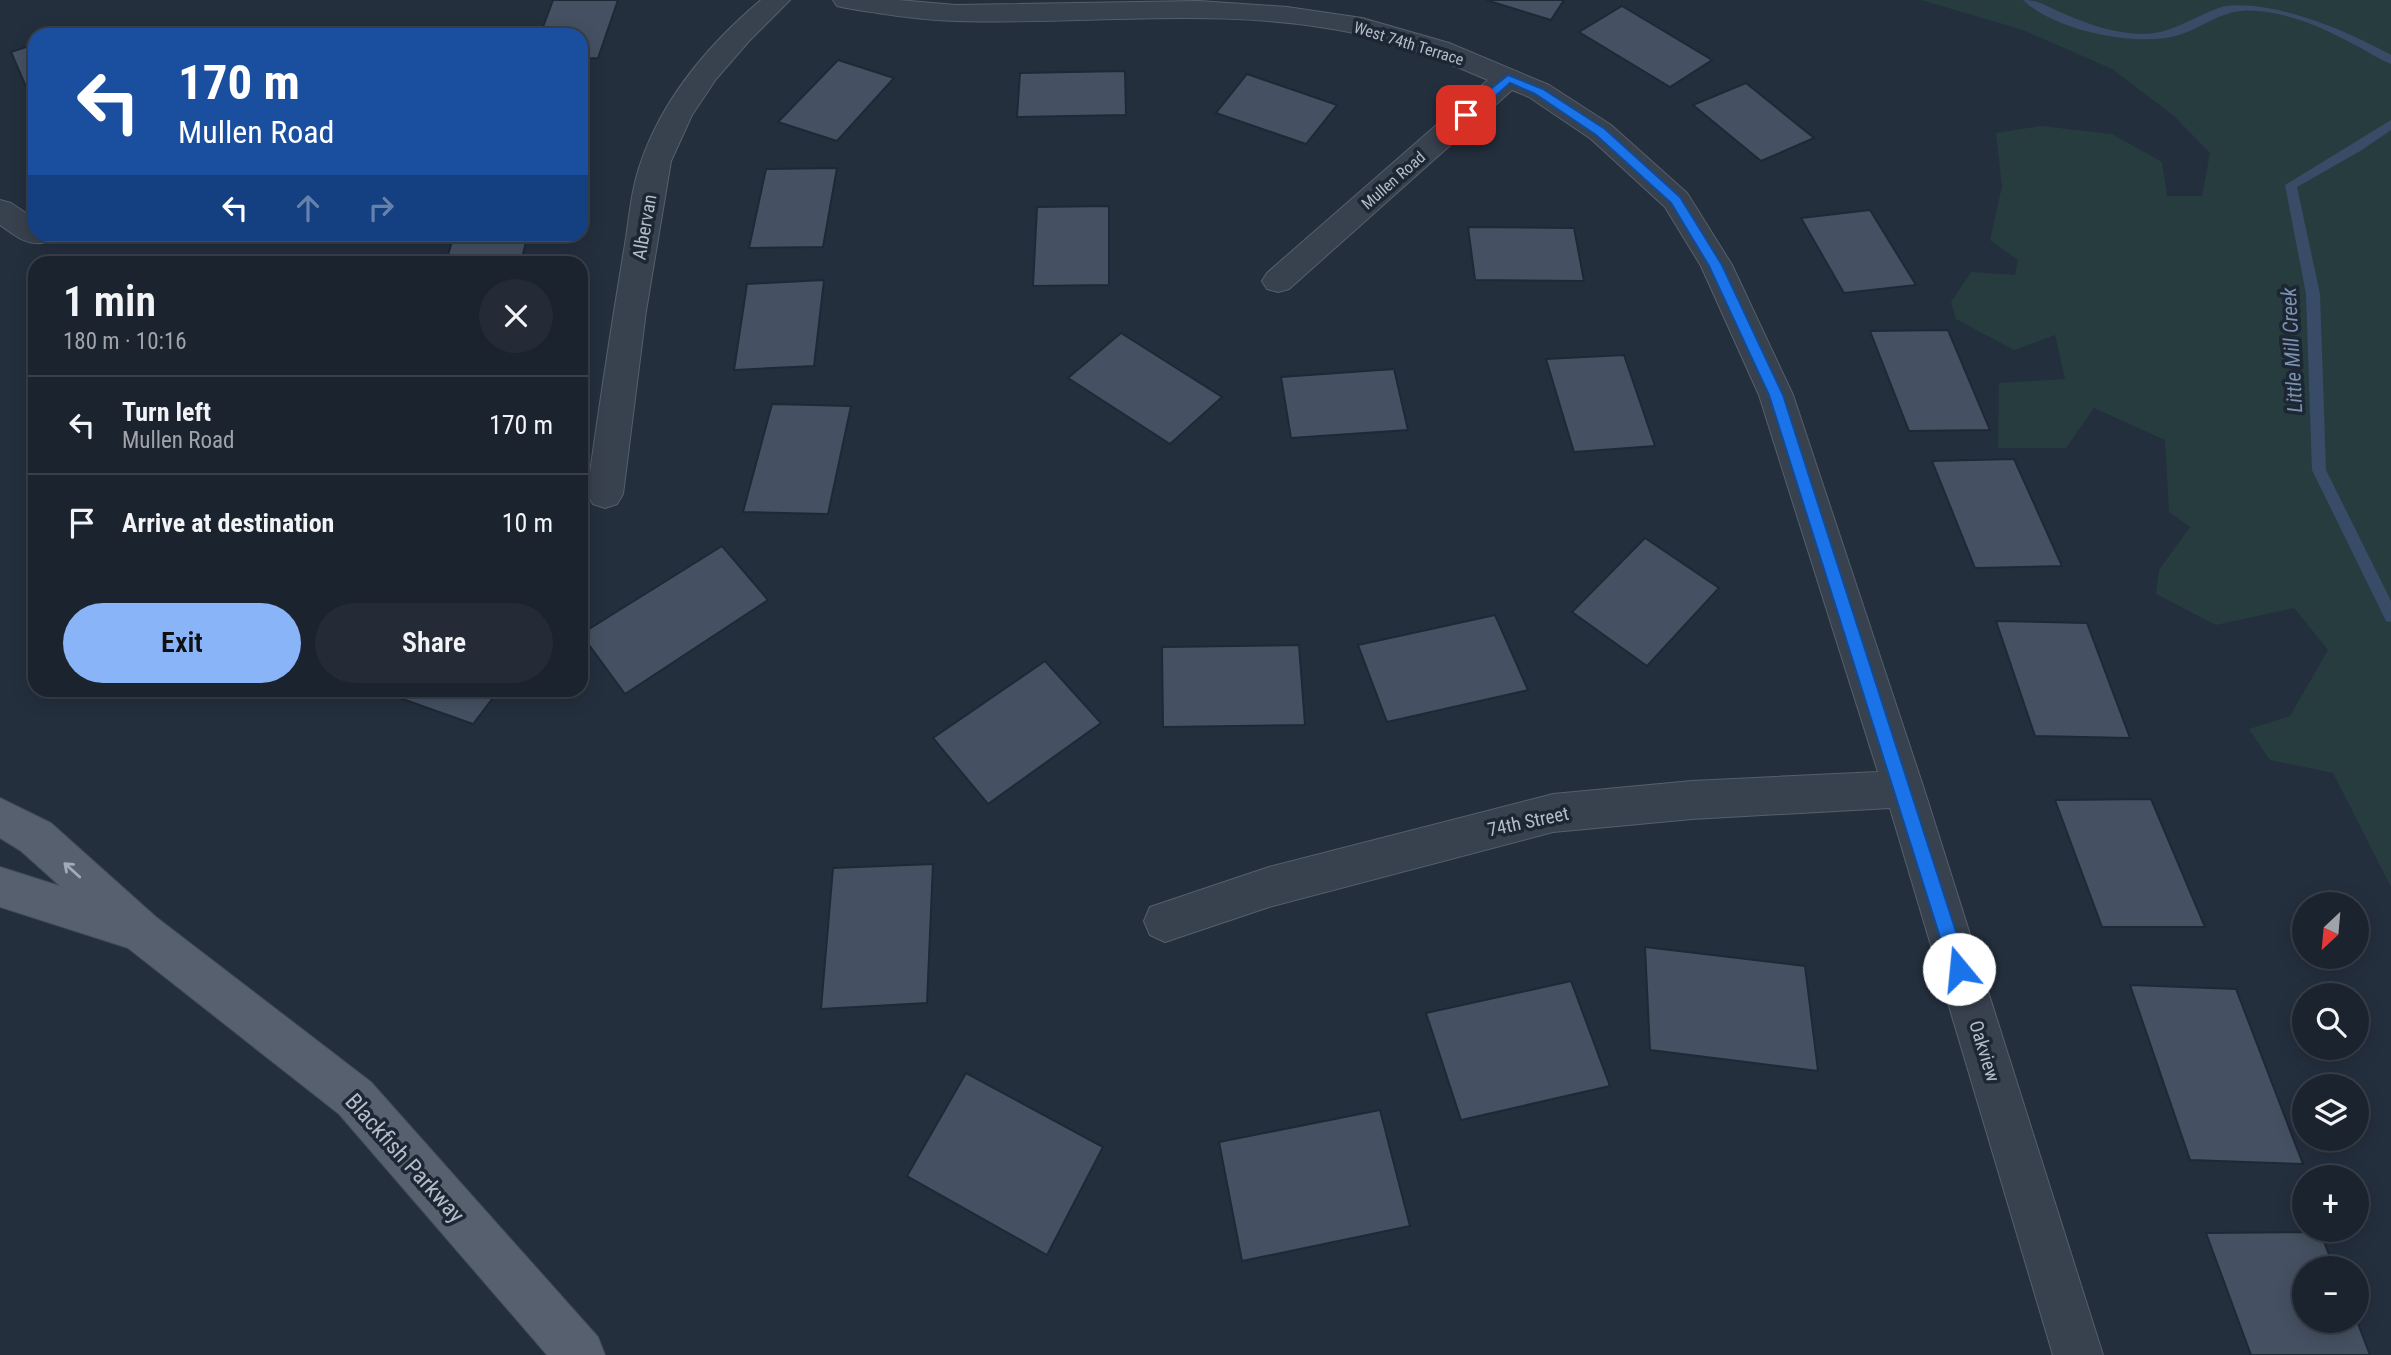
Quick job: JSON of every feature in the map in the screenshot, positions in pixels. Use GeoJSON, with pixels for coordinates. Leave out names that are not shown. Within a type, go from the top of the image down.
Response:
{"type":"FeatureCollection","features":[{"type":"Feature","properties":{"kind":"main road","name":"Blackfish Parkway"},"geometry":{"type":"LineString","coordinates":[[0,817],[36,837],[141,932],[355,1098],[580,1355]]}},
{"type":"Feature","properties":{"kind":"main road","name":"Blackfish Parkway"},"geometry":{"type":"LineString","coordinates":[[0,887],[141,932]]}},
{"type":"Feature","properties":{"kind":"street","name":"Albervan"},"geometry":{"type":"LineString","coordinates":[[605,494],[621,359],[656,162],[677,116],[715,63],[757,17],[777,0]]}},
{"type":"Feature","properties":{"kind":"street","name":"West 74th Terrace"},"geometry":{"type":"LineString","coordinates":[[846,0],[956,13],[1199,9],[1287,15],[1362,26],[1439,49],[1508,78]]}},
{"type":"Feature","properties":{"kind":"street","name":"Mullen Road"},"geometry":{"type":"LineString","coordinates":[[1278,281],[1508,78]]}},
{"type":"Feature","properties":{"kind":"street","name":"Oakview"},"geometry":{"type":"LineString","coordinates":[[1508,78],[1539,92],[1601,132],[1676,200],[1716,265],[1776,395],[1904,789],[2078,1355]]}},
{"type":"Feature","properties":{"kind":"street"},"geometry":{"type":"LineString","coordinates":[[0,210],[28,229]]}},
{"type":"Feature","properties":{"kind":"street","name":"74th Street"},"geometry":{"type":"LineString","coordinates":[[1165,921],[1269,887],[1553,813],[1692,800],[1904,789]]}},
{"type":"Feature","properties":{"kind":"green space"},"geometry":{"type":"Polygon","coordinates":[[[1921,0],[2391,0],[2391,887],[2333,773],[2270,760],[2249,729],[2290,716],[2328,650],[2294,608],[2216,625],[2156,594],[2159,570],[2190,527],[2169,512],[2165,440],[2094,408],[2066,448],[1998,448],[1999,383],[2065,379],[2055,335],[2014,350],[1956,319],[1951,302],[1971,272],[2015,275],[2018,260],[1990,240],[2002,186],[1996,133],[2041,126],[2112,134],[2162,162],[2167,196],[2202,196],[2210,153],[2174,116],[2112,69],[2023,30],[1921,0]]]}},
{"type":"Feature","properties":{"kind":"building"},"geometry":{"type":"Polygon","coordinates":[[[553,0],[618,0],[598,58],[588,59],[588,28],[543,28],[553,0]]]}},
{"type":"Feature","properties":{"kind":"building"},"geometry":{"type":"Polygon","coordinates":[[[1486,0],[1564,0],[1551,20],[1486,0]]]}},
{"type":"Feature","properties":{"kind":"building"},"geometry":{"type":"Polygon","coordinates":[[[1622,6],[1712,60],[1670,87],[1579,32],[1622,6]]]}},
{"type":"Feature","properties":{"kind":"building"},"geometry":{"type":"Polygon","coordinates":[[[28,46],[28,91],[11,52],[28,46]]]}},
{"type":"Feature","properties":{"kind":"building"},"geometry":{"type":"Polygon","coordinates":[[[838,60],[894,78],[837,141],[778,122],[838,60]]]}},
{"type":"Feature","properties":{"kind":"building"},"geometry":{"type":"Polygon","coordinates":[[[1125,71],[1126,115],[1017,117],[1020,73],[1125,71]]]}},
{"type":"Feature","properties":{"kind":"building"},"geometry":{"type":"Polygon","coordinates":[[[1247,74],[1337,105],[1306,144],[1216,113],[1247,74]]]}},
{"type":"Feature","properties":{"kind":"building"},"geometry":{"type":"Polygon","coordinates":[[[1746,83],[1814,138],[1761,161],[1693,105],[1746,83]]]}},
{"type":"Feature","properties":{"kind":"building"},"geometry":{"type":"Polygon","coordinates":[[[837,168],[823,247],[749,248],[766,169],[837,168]]]}},
{"type":"Feature","properties":{"kind":"building"},"geometry":{"type":"Polygon","coordinates":[[[1109,206],[1109,285],[1033,286],[1037,207],[1109,206]]]}},
{"type":"Feature","properties":{"kind":"building"},"geometry":{"type":"Polygon","coordinates":[[[1870,210],[1916,285],[1844,293],[1801,218],[1870,210]]]}},
{"type":"Feature","properties":{"kind":"building"},"geometry":{"type":"Polygon","coordinates":[[[1468,227],[1574,228],[1584,281],[1475,280],[1468,227]]]}},
{"type":"Feature","properties":{"kind":"building"},"geometry":{"type":"Polygon","coordinates":[[[452,242],[526,242],[522,256],[448,256],[452,242]]]}},
{"type":"Feature","properties":{"kind":"building"},"geometry":{"type":"Polygon","coordinates":[[[824,280],[814,366],[734,370],[747,284],[824,280]]]}},
{"type":"Feature","properties":{"kind":"building"},"geometry":{"type":"Polygon","coordinates":[[[1948,330],[1990,430],[1909,431],[1870,331],[1948,330]]]}},
{"type":"Feature","properties":{"kind":"building"},"geometry":{"type":"Polygon","coordinates":[[[1121,333],[1222,397],[1170,444],[1068,378],[1121,333]]]}},
{"type":"Feature","properties":{"kind":"building"},"geometry":{"type":"Polygon","coordinates":[[[1624,355],[1655,446],[1574,452],[1546,359],[1624,355]]]}},
{"type":"Feature","properties":{"kind":"building"},"geometry":{"type":"Polygon","coordinates":[[[1394,369],[1408,430],[1291,438],[1281,377],[1394,369]]]}},
{"type":"Feature","properties":{"kind":"building"},"geometry":{"type":"Polygon","coordinates":[[[772,404],[851,406],[828,514],[743,512],[772,404]]]}},
{"type":"Feature","properties":{"kind":"building"},"geometry":{"type":"Polygon","coordinates":[[[2014,459],[2062,566],[1975,568],[1932,461],[2014,459]]]}},
{"type":"Feature","properties":{"kind":"building"},"geometry":{"type":"Polygon","coordinates":[[[1645,538],[1719,588],[1647,666],[1572,612],[1645,538]]]}},
{"type":"Feature","properties":{"kind":"building"},"geometry":{"type":"Polygon","coordinates":[[[722,546],[768,600],[625,694],[588,644],[588,630],[722,546]]]}},
{"type":"Feature","properties":{"kind":"building"},"geometry":{"type":"Polygon","coordinates":[[[1495,615],[1528,690],[1387,722],[1358,645],[1495,615]]]}},
{"type":"Feature","properties":{"kind":"building"},"geometry":{"type":"Polygon","coordinates":[[[1996,621],[2087,623],[2130,738],[2035,736],[1996,621]]]}},
{"type":"Feature","properties":{"kind":"building"},"geometry":{"type":"Polygon","coordinates":[[[1299,645],[1305,725],[1163,727],[1162,647],[1299,645]]]}},
{"type":"Feature","properties":{"kind":"building"},"geometry":{"type":"Polygon","coordinates":[[[1045,661],[1101,723],[988,804],[933,738],[1045,661]]]}},
{"type":"Feature","properties":{"kind":"building"},"geometry":{"type":"Polygon","coordinates":[[[397,697],[494,697],[473,724],[397,697]]]}},
{"type":"Feature","properties":{"kind":"building"},"geometry":{"type":"Polygon","coordinates":[[[2151,799],[2205,927],[2102,927],[2055,800],[2151,799]]]}},
{"type":"Feature","properties":{"kind":"building"},"geometry":{"type":"Polygon","coordinates":[[[933,864],[927,1003],[821,1009],[833,868],[933,864]]]}},
{"type":"Feature","properties":{"kind":"building"},"geometry":{"type":"Polygon","coordinates":[[[1645,947],[1805,966],[1818,1071],[1650,1050],[1645,947]]]}},
{"type":"Feature","properties":{"kind":"building"},"geometry":{"type":"Polygon","coordinates":[[[1571,981],[1610,1086],[1461,1120],[1426,1013],[1571,981]]]}},
{"type":"Feature","properties":{"kind":"building"},"geometry":{"type":"Polygon","coordinates":[[[2130,985],[2236,989],[2292,1135],[2292,1151],[2298,1151],[2303,1164],[2190,1160],[2130,985]]]}},
{"type":"Feature","properties":{"kind":"building"},"geometry":{"type":"Polygon","coordinates":[[[966,1073],[1103,1147],[1047,1255],[907,1176],[966,1073]]]}},
{"type":"Feature","properties":{"kind":"building"},"geometry":{"type":"Polygon","coordinates":[[[1380,1110],[1410,1226],[1242,1261],[1219,1142],[1380,1110]]]}},
{"type":"Feature","properties":{"kind":"building"},"geometry":{"type":"Polygon","coordinates":[[[2292,1232],[2292,1242],[2324,1242],[2330,1256],[2292,1256],[2292,1333],[2362,1333],[2370,1355],[2251,1355],[2206,1233],[2292,1232]]]}},
{"type":"Feature","properties":{"kind":"waterway","name":"Little Mill Creek"},"geometry":{"type":"LineString","coordinates":[[2028,0],[2061,17],[2100,31],[2140,37],[2176,32],[2235,7],[2282,11],[2319,23],[2391,60]]}},
{"type":"Feature","properties":{"kind":"waterway","name":"Little Mill Creek"},"geometry":{"type":"LineString","coordinates":[[2391,124],[2358,147],[2291,185],[2313,294],[2319,470],[2391,616]]}},
{"type":"Feature","properties":{"kind":"route"},"geometry":{"type":"LineString","coordinates":[[1466,115],[1508,78],[1539,92],[1601,132],[1676,200],[1716,265],[1776,395],[1904,789],[1959,969]]}}]}
